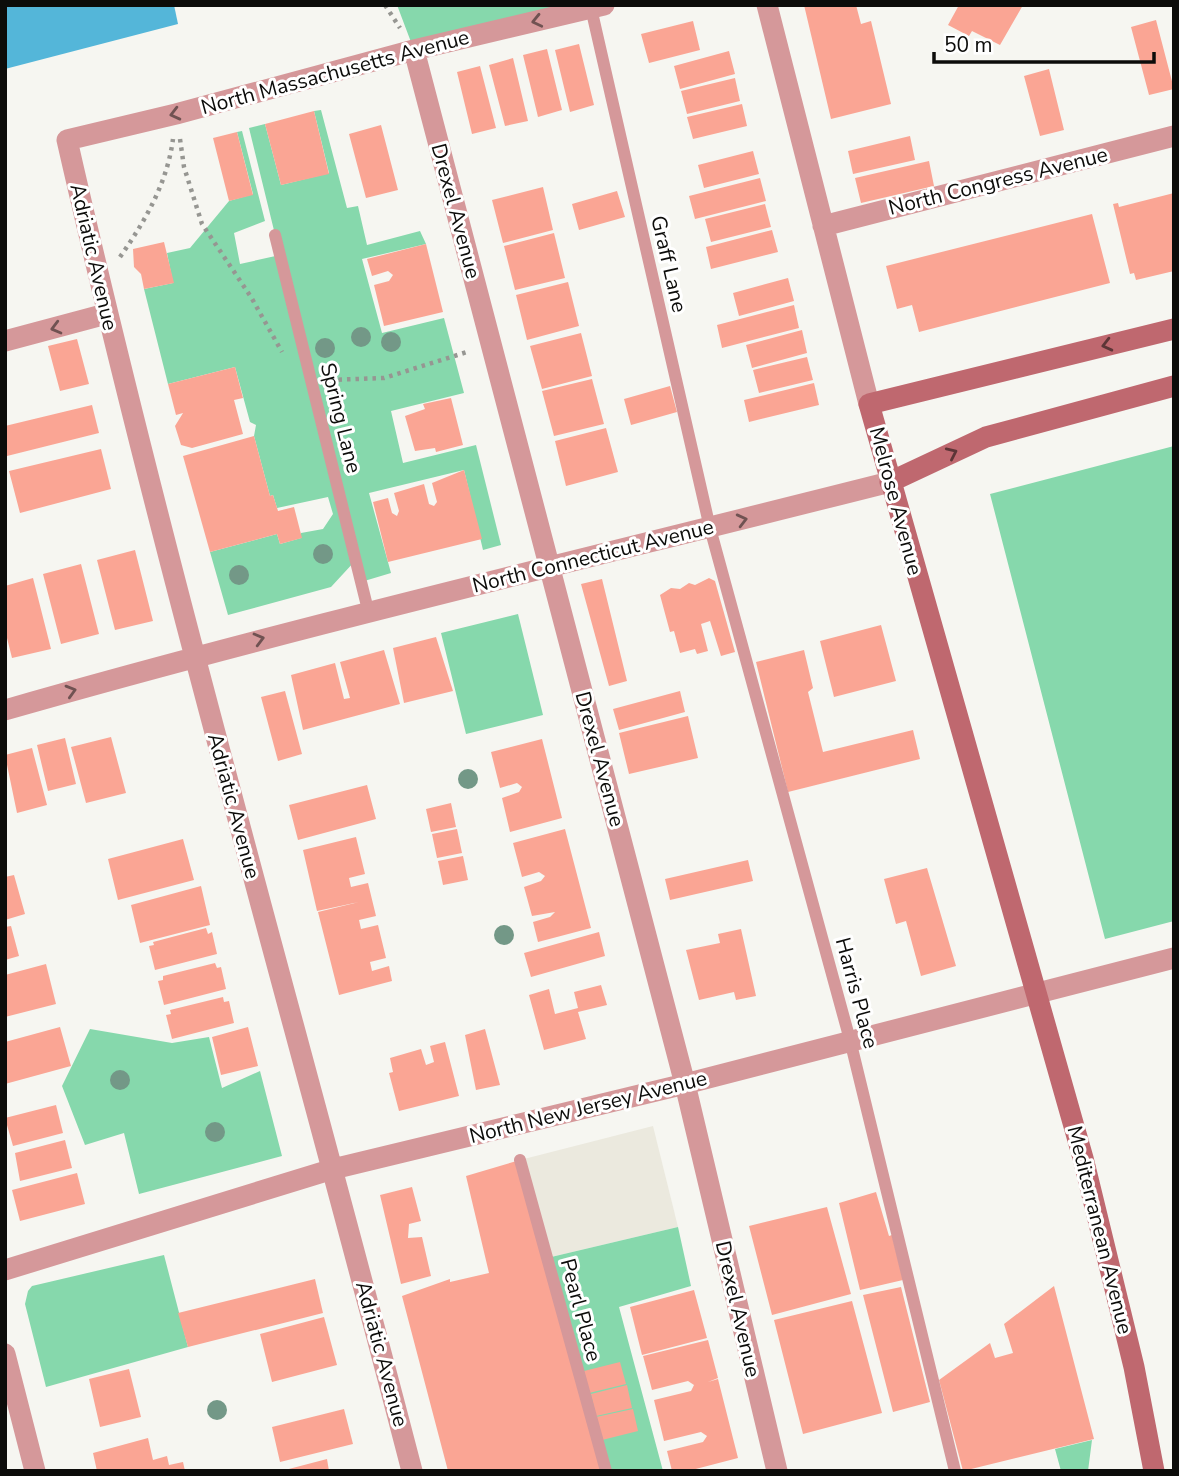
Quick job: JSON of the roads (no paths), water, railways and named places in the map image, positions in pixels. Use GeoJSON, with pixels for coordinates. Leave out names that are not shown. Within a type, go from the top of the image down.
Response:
{"type":"FeatureCollection","features":[{"type":"Feature","properties":{"kind":"street","name":"Melrose Avenue"},"geometry":{"type":"LineString","coordinates":[[767,5],[890,482],[1036,993]]}},
{"type":"Feature","properties":{"kind":"street","name":"North Massachusetts Avenue"},"geometry":{"type":"LineString","coordinates":[[66,139],[176,114],[414,50],[597,7]]}},
{"type":"Feature","properties":{"kind":"street","name":"Drexel Avenue"},"geometry":{"type":"LineString","coordinates":[[414,50],[685,1084],[777,1471]]}},
{"type":"Feature","properties":{"kind":"street","name":"North Congress Avenue"},"geometry":{"type":"LineString","coordinates":[[823,226],[1174,136]]}},
{"type":"Feature","properties":{"kind":"street","name":"Adriatic Avenue"},"geometry":{"type":"LineString","coordinates":[[66,139],[106,314],[193,656],[334,1169],[412,1471]]}},
{"type":"Feature","properties":{"kind":"street"},"geometry":{"type":"LineString","coordinates":[[5,341],[106,314]]}},
{"type":"Feature","properties":{"kind":"street"},"geometry":{"type":"LineString","coordinates":[[869,404],[1174,329]]}},
{"type":"Feature","properties":{"kind":"street","name":"North Connecticut Avenue"},"geometry":{"type":"LineString","coordinates":[[5,710],[193,656],[368,610],[890,482],[986,437],[1174,386]]}},
{"type":"Feature","properties":{"kind":"street","name":"North New Jersey Avenue"},"geometry":{"type":"LineString","coordinates":[[5,1270],[334,1169],[685,1084],[1174,958]]}},
{"type":"Feature","properties":{"kind":"street","name":"Mediterranean Avenue"},"geometry":{"type":"LineString","coordinates":[[1036,993],[1083,1157],[1134,1367],[1154,1471]]}},
{"type":"Feature","properties":{"kind":"street"},"geometry":{"type":"LineString","coordinates":[[5,1354],[35,1471]]}},
{"type":"Feature","properties":{"kind":"lane","name":"Graff Lane"},"geometry":{"type":"LineString","coordinates":[[597,7],[710,528]]}},
{"type":"Feature","properties":{"kind":"lane","name":"Spring Lane"},"geometry":{"type":"LineString","coordinates":[[275,235],[368,610]]}},
{"type":"Feature","properties":{"kind":"lane","name":"Harris Place"},"geometry":{"type":"LineString","coordinates":[[710,528],[850,1040],[955,1471]]}},
{"type":"Feature","properties":{"kind":"lane","name":"Pearl Place"},"geometry":{"type":"LineString","coordinates":[[520,1160],[606,1471]]}},
{"type":"Feature","properties":{"kind":"water"},"geometry":{"type":"Polygon","coordinates":[[[5,5],[174,5],[178,24],[5,69],[5,5]]]}}]}
